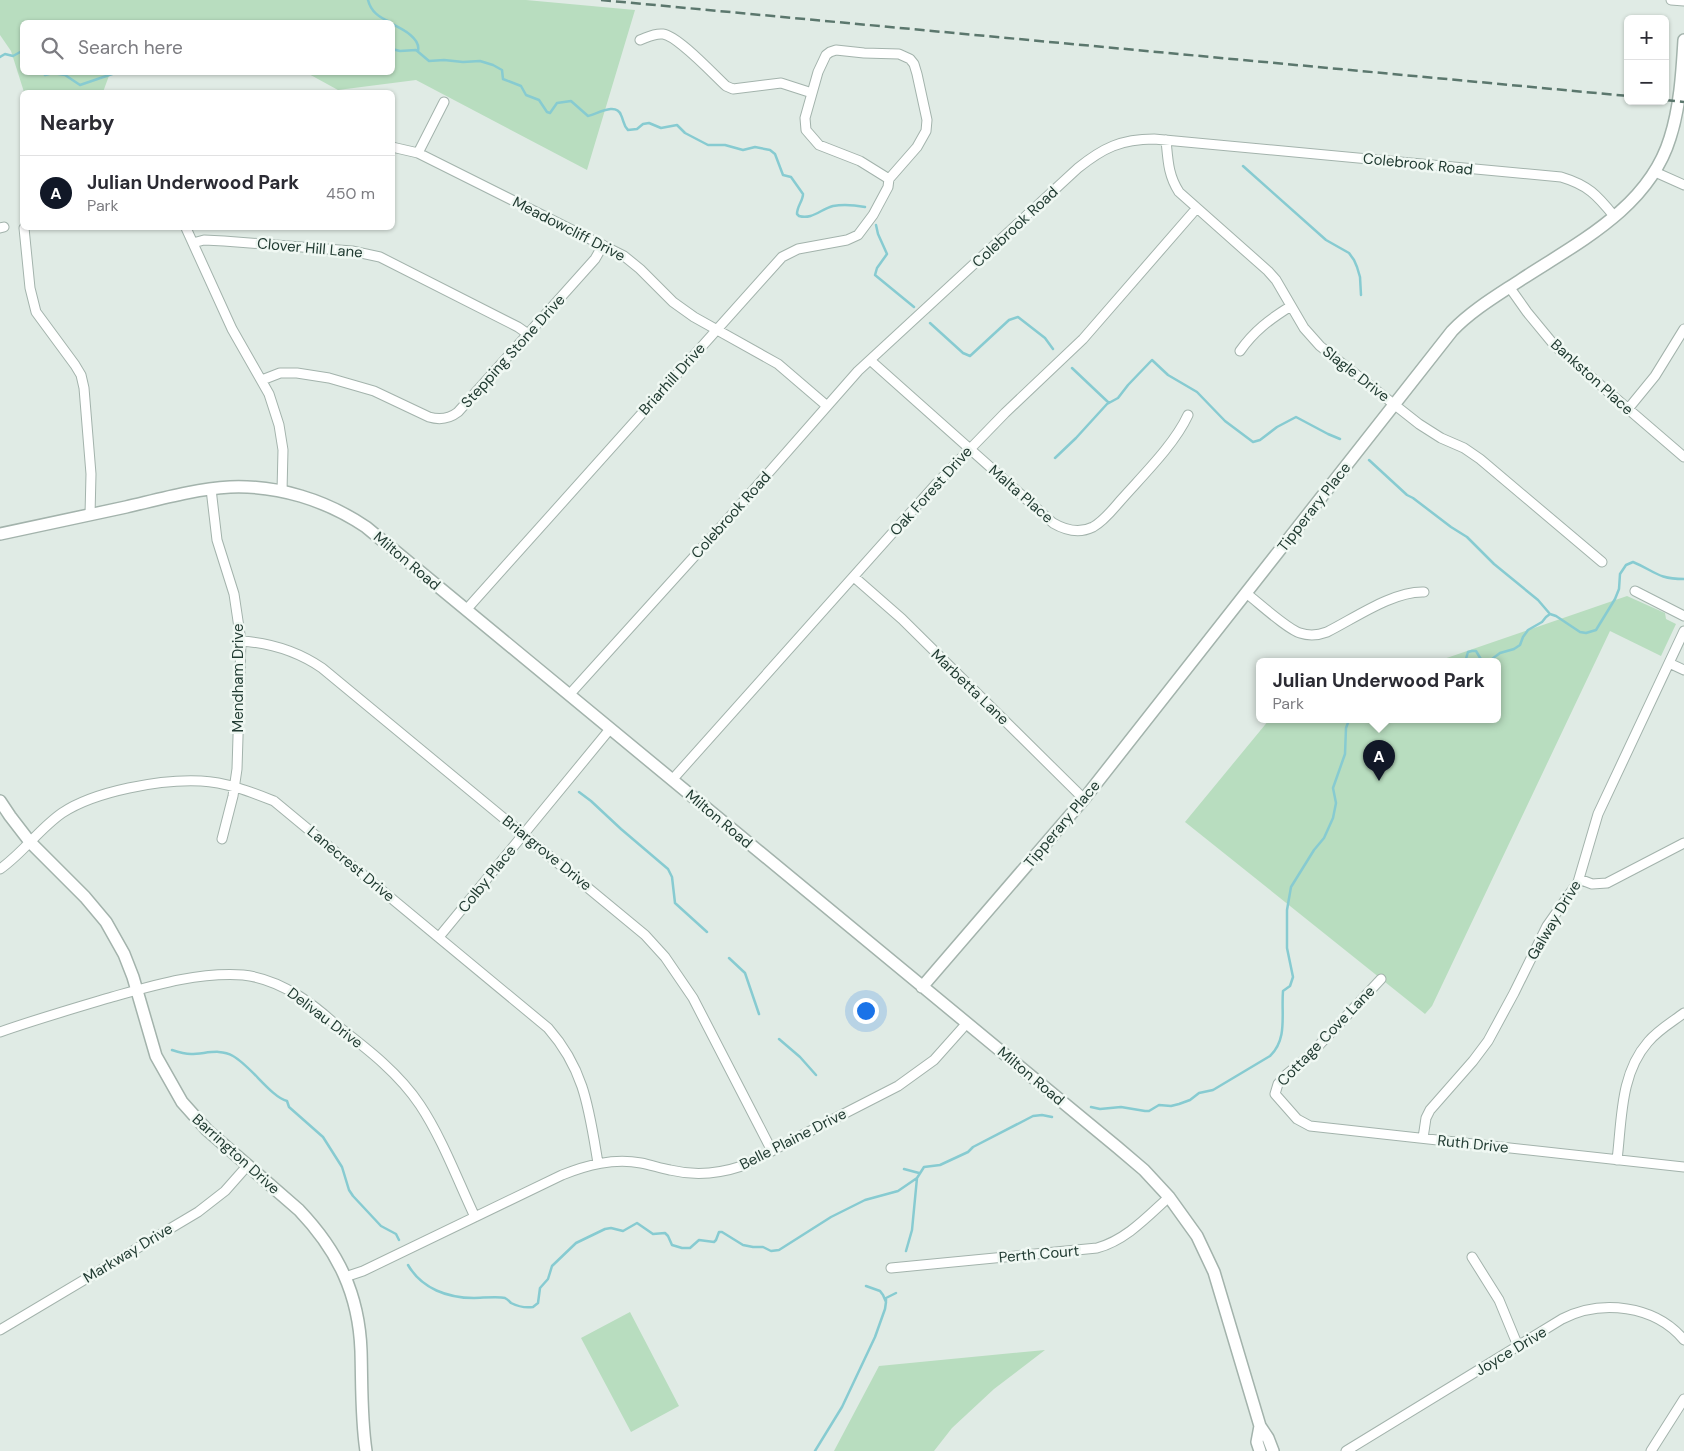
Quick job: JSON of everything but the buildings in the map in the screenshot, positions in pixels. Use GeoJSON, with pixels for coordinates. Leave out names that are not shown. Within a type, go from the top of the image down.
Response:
{"type":"FeatureCollection","features":[{"type":"Feature","properties":{"kind":"street"},"geometry":{"type":"LineString","coordinates":[[1671,0],[1684,1]]}},
{"type":"Feature","properties":{"kind":"street"},"geometry":{"type":"LineString","coordinates":[[640,40],[651,35],[661,34],[669,36],[681,44],[726,86],[733,89],[781,83],[812,93]]}},
{"type":"Feature","properties":{"kind":"street","name":"Tipperary Place"},"geometry":{"type":"LineString","coordinates":[[922,987],[1084,799],[1460,323],[1614,216],[1638,196],[1655,172],[1670,139],[1676,117],[1684,40]]}},
{"type":"Feature","properties":{"kind":"street","name":"Briarhill Drive"},"geometry":{"type":"LineString","coordinates":[[466,610],[782,257],[798,249],[847,240],[858,235],[873,215],[888,188],[890,179],[917,147],[926,131],[927,120],[917,74],[914,64],[910,59],[899,54],[836,50],[830,52],[824,59],[812,93],[805,118],[806,130],[814,141],[860,161],[890,179]]}},
{"type":"Feature","properties":{"kind":"street"},"geometry":{"type":"LineString","coordinates":[[418,154],[444,102]]}},
{"type":"Feature","properties":{"kind":"street","name":"Colebrook Road"},"geometry":{"type":"LineString","coordinates":[[569,695],[870,360],[1093,156],[1109,147],[1138,139],[1166,140],[1561,177],[1577,182],[1589,189],[1614,216]]}},
{"type":"Feature","properties":{"kind":"street","name":"Slagle Drive"},"geometry":{"type":"LineString","coordinates":[[1166,140],[1168,168],[1178,192],[1268,271],[1276,280],[1304,328],[1320,346],[1432,433],[1464,448],[1480,459],[1602,562]]}},
{"type":"Feature","properties":{"kind":"street","name":"Meadowcliff Drive"},"geometry":{"type":"LineString","coordinates":[[395,148],[418,154],[604,245],[631,261],[673,302],[694,317],[778,364],[827,406]]}},
{"type":"Feature","properties":{"kind":"street"},"geometry":{"type":"LineString","coordinates":[[1655,172],[1684,185]]}},
{"type":"Feature","properties":{"kind":"street","name":"Oak Forest Drive"},"geometry":{"type":"LineString","coordinates":[[672,780],[970,449],[1083,339],[1196,209]]}},
{"type":"Feature","properties":{"kind":"street"},"geometry":{"type":"LineString","coordinates":[[24,230],[30,288],[36,312],[75,366],[84,388],[91,474],[90,515]]}},
{"type":"Feature","properties":{"kind":"street"},"geometry":{"type":"LineString","coordinates":[[187,230],[232,329],[270,394],[279,425],[283,450],[282,490]]}},
{"type":"Feature","properties":{"kind":"street","name":"Clover Hill Lane"},"geometry":{"type":"LineString","coordinates":[[193,243],[204,240],[224,241],[352,251],[380,257],[518,327],[528,334]]}},
{"type":"Feature","properties":{"kind":"street","name":"Stepping Stone Drive"},"geometry":{"type":"LineString","coordinates":[[262,380],[280,373],[297,373],[329,378],[374,391],[429,417],[443,419],[458,412],[595,259],[604,245]]}},
{"type":"Feature","properties":{"kind":"street","name":"Bankston Place"},"geometry":{"type":"LineString","coordinates":[[1510,288],[1555,346],[1684,458]]}},
{"type":"Feature","properties":{"kind":"street"},"geometry":{"type":"LineString","coordinates":[[1240,351],[1265,322],[1291,306]]}},
{"type":"Feature","properties":{"kind":"street"},"geometry":{"type":"LineString","coordinates":[[1628,409],[1655,376],[1684,329]]}},
{"type":"Feature","properties":{"kind":"street","name":"Malta Place"},"geometry":{"type":"LineString","coordinates":[[870,360],[1062,529],[1074,531],[1093,527],[1115,506],[1166,447],[1188,415]]}},
{"type":"Feature","properties":{"kind":"street","name":"Milton Road"},"geometry":{"type":"LineString","coordinates":[[0,534],[211,489],[249,487],[282,490],[319,502],[352,517],[378,536],[1144,1170],[1170,1197],[1197,1236],[1214,1272],[1260,1426],[1268,1438],[1273,1451]]}},
{"type":"Feature","properties":{"kind":"street","name":"Mendham Drive"},"geometry":{"type":"LineString","coordinates":[[211,489],[217,540],[234,594],[241,641],[235,788],[222,839]]}},
{"type":"Feature","properties":{"kind":"street","name":"Marbetta Lane"},"geometry":{"type":"LineString","coordinates":[[854,577],[902,619],[1084,799]]}},
{"type":"Feature","properties":{"kind":"street"},"geometry":{"type":"LineString","coordinates":[[1246,593],[1293,630],[1309,635],[1328,632],[1398,596],[1414,591],[1424,592]]}},
{"type":"Feature","properties":{"kind":"street"},"geometry":{"type":"LineString","coordinates":[[1635,591],[1684,616]]}},
{"type":"Feature","properties":{"kind":"street","name":"Galway Drive"},"geometry":{"type":"LineString","coordinates":[[1423,1138],[1426,1118],[1430,1110],[1488,1041],[1514,994],[1547,926],[1579,879],[1590,838],[1603,801],[1684,631]]}},
{"type":"Feature","properties":{"kind":"street","name":"Briargrove Drive"},"geometry":{"type":"LineString","coordinates":[[241,641],[279,646],[298,653],[322,668],[645,935],[665,957],[693,998],[772,1151]]}},
{"type":"Feature","properties":{"kind":"street"},"geometry":{"type":"LineString","coordinates":[[1669,664],[1684,670]]}},
{"type":"Feature","properties":{"kind":"street","name":"Colby Place"},"geometry":{"type":"LineString","coordinates":[[439,937],[610,729]]}},
{"type":"Feature","properties":{"kind":"street","name":"Lanecrest Drive"},"geometry":{"type":"LineString","coordinates":[[0,869],[61,813],[75,805],[116,790],[171,782],[201,781],[248,791],[279,804],[548,1028],[567,1053],[576,1069],[586,1097],[598,1163]]}},
{"type":"Feature","properties":{"kind":"street","name":"Barrington Drive"},"geometry":{"type":"LineString","coordinates":[[0,802],[30,842],[85,897],[106,922],[124,954],[137,990],[156,1056],[172,1087],[194,1117],[299,1210],[332,1250],[352,1296],[359,1326],[362,1410],[366,1451]]}},
{"type":"Feature","properties":{"kind":"street"},"geometry":{"type":"LineString","coordinates":[[1579,879],[1592,884],[1607,883],[1684,844]]}},
{"type":"Feature","properties":{"kind":"street","name":"Delivau Drive"},"geometry":{"type":"LineString","coordinates":[[0,1032],[50,1015],[137,990],[188,978],[243,975],[269,982],[299,996],[384,1064],[418,1102],[432,1126],[476,1217]]}},
{"type":"Feature","properties":{"kind":"street","name":"Cottage Cove Lane"},"geometry":{"type":"LineString","coordinates":[[1275,1094],[1277,1086],[1282,1079],[1309,1056],[1381,979]]}},
{"type":"Feature","properties":{"kind":"street"},"geometry":{"type":"LineString","coordinates":[[1618,1160],[1626,1083],[1637,1057],[1654,1036],[1684,1012]]}},
{"type":"Feature","properties":{"kind":"street","name":"Belle Plaine Drive"},"geometry":{"type":"LineString","coordinates":[[345,1277],[363,1271],[562,1175],[598,1163],[641,1163],[699,1174],[730,1170],[772,1151],[898,1086],[934,1060],[967,1023]]}},
{"type":"Feature","properties":{"kind":"street","name":"Ruth Drive"},"geometry":{"type":"LineString","coordinates":[[1275,1094],[1297,1119],[1310,1126],[1684,1167]]}},
{"type":"Feature","properties":{"kind":"street","name":"Markway Drive"},"geometry":{"type":"LineString","coordinates":[[0,1330],[198,1212],[225,1191],[248,1165]]}},
{"type":"Feature","properties":{"kind":"street","name":"Perth Court"},"geometry":{"type":"LineString","coordinates":[[891,1268],[1097,1248],[1108,1245],[1125,1236],[1170,1197]]}},
{"type":"Feature","properties":{"kind":"street"},"geometry":{"type":"LineString","coordinates":[[1472,1257],[1499,1300],[1518,1346]]}},
{"type":"Feature","properties":{"kind":"street","name":"Joyce Drive"},"geometry":{"type":"LineString","coordinates":[[1346,1451],[1518,1346],[1572,1314],[1583,1310],[1607,1307],[1643,1313],[1672,1328],[1684,1340]]}},
{"type":"Feature","properties":{"kind":"street"},"geometry":{"type":"LineString","coordinates":[[1650,1451],[1684,1399]]}},
{"type":"Feature","properties":{"kind":"street","name":"Milton Road"},"geometry":{"type":"LineString","coordinates":[[1260,1426],[1257,1442],[1260,1451]]}},
{"type":"Feature","properties":{"kind":"green space"},"geometry":{"type":"Polygon","coordinates":[[[0,0],[526,0],[635,10],[587,170],[416,80],[338,90],[311,75],[395,75],[395,20],[20,20],[20,75],[109,75],[104,90],[23,90],[11,51],[0,35],[0,0]]]}},
{"type":"Feature","properties":{"kind":"green space"},"geometry":{"type":"Polygon","coordinates":[[[1627,596],[1665,613],[1666,619],[1676,624],[1661,656],[1610,631],[1432,1006],[1425,1014],[1185,822],[1267,723],[1501,723],[1501,658],[1447,658],[1627,596]]]}},
{"type":"Feature","properties":{"kind":"green space"},"geometry":{"type":"Polygon","coordinates":[[[630,1312],[679,1406],[631,1432],[581,1338],[630,1312]]]}},
{"type":"Feature","properties":{"kind":"green space"},"geometry":{"type":"Polygon","coordinates":[[[1045,1350],[994,1389],[952,1428],[934,1451],[834,1451],[879,1366],[1045,1350]]]}},
{"type":"Feature","properties":{"kind":"waterway"},"geometry":{"type":"LineString","coordinates":[[368,0],[376,14],[386,20]]}},
{"type":"Feature","properties":{"kind":"waterway"},"geometry":{"type":"LineString","coordinates":[[395,26],[414,38],[417,42],[418,51]]}},
{"type":"Feature","properties":{"kind":"waterway"},"geometry":{"type":"LineString","coordinates":[[395,50],[416,50],[429,61],[480,61],[493,65],[502,70],[503,79],[521,86],[526,95],[539,100],[547,112],[550,113],[557,103],[571,101],[588,116],[611,109],[619,111],[628,130],[637,129],[643,124],[649,123],[661,128],[677,125],[685,133],[708,145],[725,145],[743,150],[755,147],[770,150],[775,154],[783,175],[791,177],[803,194],[797,211],[799,216],[808,217],[837,205],[865,207]]}},
{"type":"Feature","properties":{"kind":"waterway"},"geometry":{"type":"LineString","coordinates":[[0,57],[5,54],[13,56],[20,52]]}},
{"type":"Feature","properties":{"kind":"waterway"},"geometry":{"type":"LineString","coordinates":[[65,75],[80,85],[109,75]]}},
{"type":"Feature","properties":{"kind":"waterway"},"geometry":{"type":"LineString","coordinates":[[1243,166],[1326,240],[1349,253],[1354,260],[1360,277],[1361,295]]}},
{"type":"Feature","properties":{"kind":"waterway"},"geometry":{"type":"LineString","coordinates":[[876,225],[887,254],[877,268],[875,275],[914,307]]}},
{"type":"Feature","properties":{"kind":"waterway"},"geometry":{"type":"LineString","coordinates":[[930,323],[963,353],[970,356],[1009,320],[1018,317],[1045,338],[1053,349]]}},
{"type":"Feature","properties":{"kind":"waterway"},"geometry":{"type":"LineString","coordinates":[[1055,458],[1107,404],[1118,398],[1152,360],[1168,375],[1197,392],[1225,421],[1253,442],[1260,440],[1277,427],[1296,417],[1340,439]]}},
{"type":"Feature","properties":{"kind":"waterway"},"geometry":{"type":"LineString","coordinates":[[1072,368],[1109,403]]}},
{"type":"Feature","properties":{"kind":"waterway"},"geometry":{"type":"LineString","coordinates":[[1369,460],[1407,495],[1467,537],[1494,564],[1538,600],[1550,614],[1580,632],[1586,633],[1596,630],[1615,599],[1619,589],[1620,574],[1626,565],[1633,562],[1662,576],[1684,579]]}},
{"type":"Feature","properties":{"kind":"waterway"},"geometry":{"type":"LineString","coordinates":[[1493,658],[1500,653],[1520,645],[1528,630],[1542,622],[1550,614]]}},
{"type":"Feature","properties":{"kind":"waterway"},"geometry":{"type":"LineString","coordinates":[[1466,658],[1468,652],[1472,651],[1476,651],[1480,658]]}},
{"type":"Feature","properties":{"kind":"waterway"},"geometry":{"type":"LineString","coordinates":[[1091,1107],[1100,1109],[1121,1107],[1149,1111],[1159,1105],[1171,1106],[1179,1104],[1190,1100],[1199,1093],[1213,1090],[1270,1056],[1276,1049],[1282,1026],[1283,991],[1290,986],[1293,977],[1287,948],[1287,910],[1291,887],[1314,850],[1324,838],[1333,818],[1336,803],[1333,788],[1345,754],[1348,723]]}},
{"type":"Feature","properties":{"kind":"waterway"},"geometry":{"type":"LineString","coordinates":[[579,792],[668,869],[672,877],[675,903],[707,932]]}},
{"type":"Feature","properties":{"kind":"waterway"},"geometry":{"type":"LineString","coordinates":[[729,958],[745,973],[759,1014]]}},
{"type":"Feature","properties":{"kind":"waterway"},"geometry":{"type":"LineString","coordinates":[[779,1039],[800,1057],[816,1075]]}},
{"type":"Feature","properties":{"kind":"waterway"},"geometry":{"type":"LineString","coordinates":[[172,1050],[188,1054],[223,1052],[240,1061],[274,1094],[287,1101],[289,1107],[323,1137],[342,1167],[349,1190],[353,1196],[381,1226],[396,1234],[399,1240]]}},
{"type":"Feature","properties":{"kind":"waterway"},"geometry":{"type":"LineString","coordinates":[[906,1251],[912,1230],[917,1178],[924,1167],[940,1165],[968,1152],[973,1147],[1033,1116],[1052,1117]]}},
{"type":"Feature","properties":{"kind":"waterway"},"geometry":{"type":"LineString","coordinates":[[904,1169],[919,1173]]}},
{"type":"Feature","properties":{"kind":"waterway"},"geometry":{"type":"LineString","coordinates":[[408,1265],[428,1286],[445,1294],[464,1298],[502,1297],[516,1305],[533,1307],[538,1303],[540,1288],[548,1279],[552,1266],[576,1243],[605,1229],[611,1228],[623,1231],[637,1223],[653,1234],[665,1233],[672,1245],[682,1248],[690,1248],[699,1240],[714,1242],[719,1232],[722,1232],[743,1245],[763,1247],[771,1251],[779,1250],[831,1217],[865,1200],[898,1191],[917,1178]]}},
{"type":"Feature","properties":{"kind":"waterway"},"geometry":{"type":"LineString","coordinates":[[815,1451],[842,1407],[875,1337],[885,1309],[886,1302],[880,1291],[866,1286]]}},
{"type":"Feature","properties":{"kind":"waterway"},"geometry":{"type":"LineString","coordinates":[[886,1301],[886,1298],[896,1293]]}},
{"type":"Feature","properties":{"kind":"railway"},"geometry":{"type":"LineString","coordinates":[[601,0],[1624,96]]}},
{"type":"Feature","properties":{"kind":"railway"},"geometry":{"type":"LineString","coordinates":[[1669,100],[1684,102]]}},
{"type":"Feature","properties":{"kind":"place","name":"Julian Underwood Park"},"geometry":{"type":"Point","coordinates":[1379,781]}}]}
